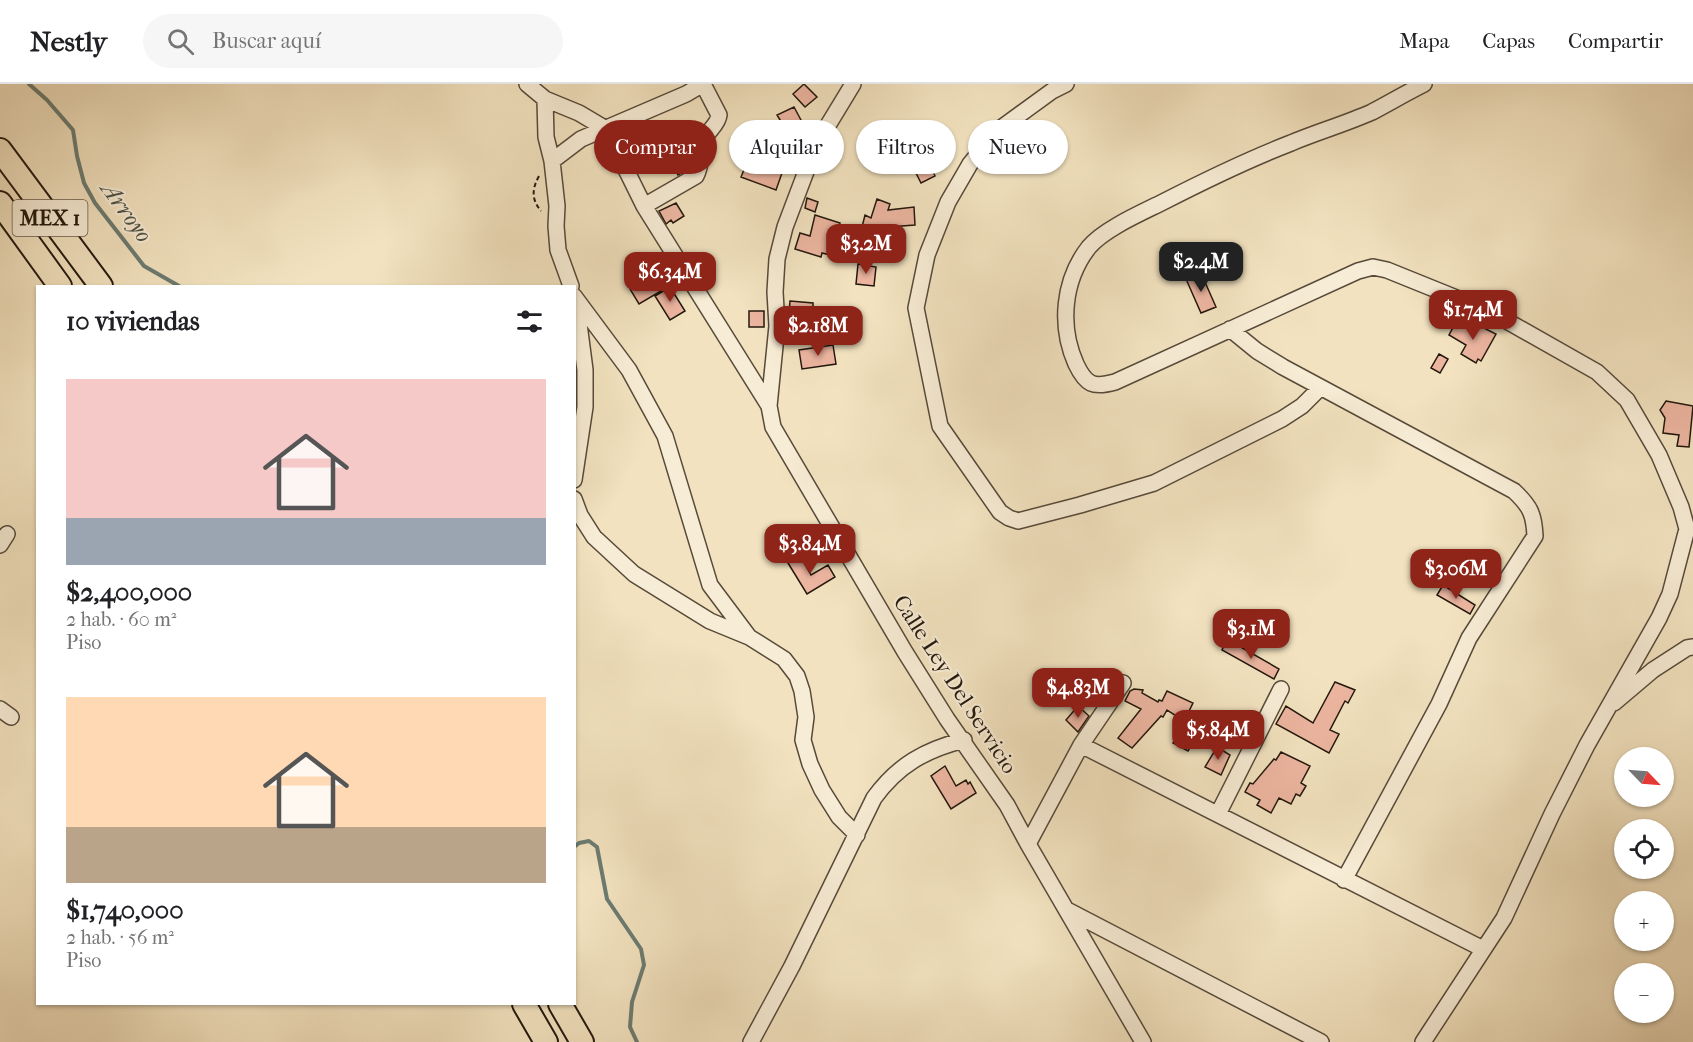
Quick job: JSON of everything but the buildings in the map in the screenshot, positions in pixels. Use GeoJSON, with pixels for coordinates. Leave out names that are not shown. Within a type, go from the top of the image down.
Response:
{"type":"FeatureCollection","features":[{"type":"Feature","properties":{"kind":"highway","name":"MEX 1"},"geometry":{"type":"LineString","coordinates":[[0,150],[100,285]]}},
{"type":"Feature","properties":{"kind":"highway","name":"MEX 1"},"geometry":{"type":"LineString","coordinates":[[0,203],[54,278]]}},
{"type":"Feature","properties":{"kind":"highway"},"geometry":{"type":"LineString","coordinates":[[54,278],[59,275],[69,285]]}},
{"type":"Feature","properties":{"kind":"highway"},"geometry":{"type":"LineString","coordinates":[[525,1005],[546,1042]]}},
{"type":"Feature","properties":{"kind":"highway"},"geometry":{"type":"LineString","coordinates":[[561,1005],[582,1042]]}},
{"type":"Feature","properties":{"kind":"street"},"geometry":{"type":"LineString","coordinates":[[527,84],[545,99],[594,122]]}},
{"type":"Feature","properties":{"kind":"street"},"geometry":{"type":"LineString","coordinates":[[627,120],[686,94],[703,84],[719,115],[718,121],[705,138],[700,168],[696,176],[644,206]]}},
{"type":"Feature","properties":{"kind":"street"},"geometry":{"type":"LineString","coordinates":[[769,406],[776,337],[777,259],[784,227],[816,145],[853,84]]}},
{"type":"Feature","properties":{"kind":"street"},"geometry":{"type":"LineString","coordinates":[[1066,84],[1052,91],[997,131],[970,164],[948,202],[927,255],[916,308],[940,426],[1000,512],[1018,521],[1080,506],[1154,483],[1282,419],[1302,406],[1320,388]]}},
{"type":"Feature","properties":{"kind":"street"},"geometry":{"type":"LineString","coordinates":[[1423,1042],[1504,918],[1587,745],[1659,618],[1670,594],[1690,529],[1659,455],[1627,400],[1597,372],[1491,312],[1387,270],[1373,267],[1358,271],[1115,382],[1099,386],[1089,383],[1082,375],[1073,356],[1065,319],[1068,292],[1077,265],[1090,246],[1121,223],[1211,178],[1289,143],[1369,113],[1424,84]]}},
{"type":"Feature","properties":{"kind":"street"},"geometry":{"type":"LineString","coordinates":[[545,99],[546,137],[552,161],[557,206],[558,250],[571,285]]}},
{"type":"Feature","properties":{"kind":"street"},"geometry":{"type":"LineString","coordinates":[[552,161],[582,139],[594,134]]}},
{"type":"Feature","properties":{"kind":"street","name":"Calle Ley Del Servicio"},"geometry":{"type":"LineString","coordinates":[[628,174],[644,206],[769,406],[773,427],[905,652],[947,719],[964,740],[1007,805],[1143,1042]]}},
{"type":"Feature","properties":{"kind":"street"},"geometry":{"type":"LineString","coordinates":[[576,297],[629,370],[652,410],[665,436],[710,585],[749,637]]}},
{"type":"Feature","properties":{"kind":"street"},"geometry":{"type":"LineString","coordinates":[[576,308],[585,370],[585,407],[576,467]]}},
{"type":"Feature","properties":{"kind":"street"},"geometry":{"type":"LineString","coordinates":[[1230,329],[1257,351],[1320,388],[1514,491],[1527,504],[1534,520],[1535,536],[1469,638],[1439,704],[1344,880]]}},
{"type":"Feature","properties":{"kind":"street"},"geometry":{"type":"LineString","coordinates":[[576,504],[594,537],[634,574],[710,621],[749,637],[784,659],[797,676],[802,691],[806,717],[803,740],[810,764],[822,790],[839,817],[857,835]]}},
{"type":"Feature","properties":{"kind":"street"},"geometry":{"type":"LineString","coordinates":[[1609,707],[1653,670],[1687,648],[1693,647]]}},
{"type":"Feature","properties":{"kind":"street"},"geometry":{"type":"LineString","coordinates":[[1028,844],[1081,745],[1123,683]]}},
{"type":"Feature","properties":{"kind":"street"},"geometry":{"type":"LineString","coordinates":[[1218,813],[1281,689]]}},
{"type":"Feature","properties":{"kind":"street"},"geometry":{"type":"LineString","coordinates":[[751,1042],[792,966],[874,798],[899,769],[939,747],[964,740]]}},
{"type":"Feature","properties":{"kind":"street"},"geometry":{"type":"LineString","coordinates":[[1081,745],[1484,949]]}},
{"type":"Feature","properties":{"kind":"street"},"geometry":{"type":"LineString","coordinates":[[1067,910],[1321,1042]]}},
{"type":"Feature","properties":{"kind":"waterway","name":"Arroyo"},"geometry":{"type":"LineString","coordinates":[[29,84],[47,100],[73,130],[84,183],[95,203],[144,266],[177,285]]}},
{"type":"Feature","properties":{"kind":"waterway","name":"Arroyo"},"geometry":{"type":"LineString","coordinates":[[576,845],[589,841],[597,847],[607,899],[641,949],[644,965],[632,1002],[630,1027],[637,1042]]}}]}
